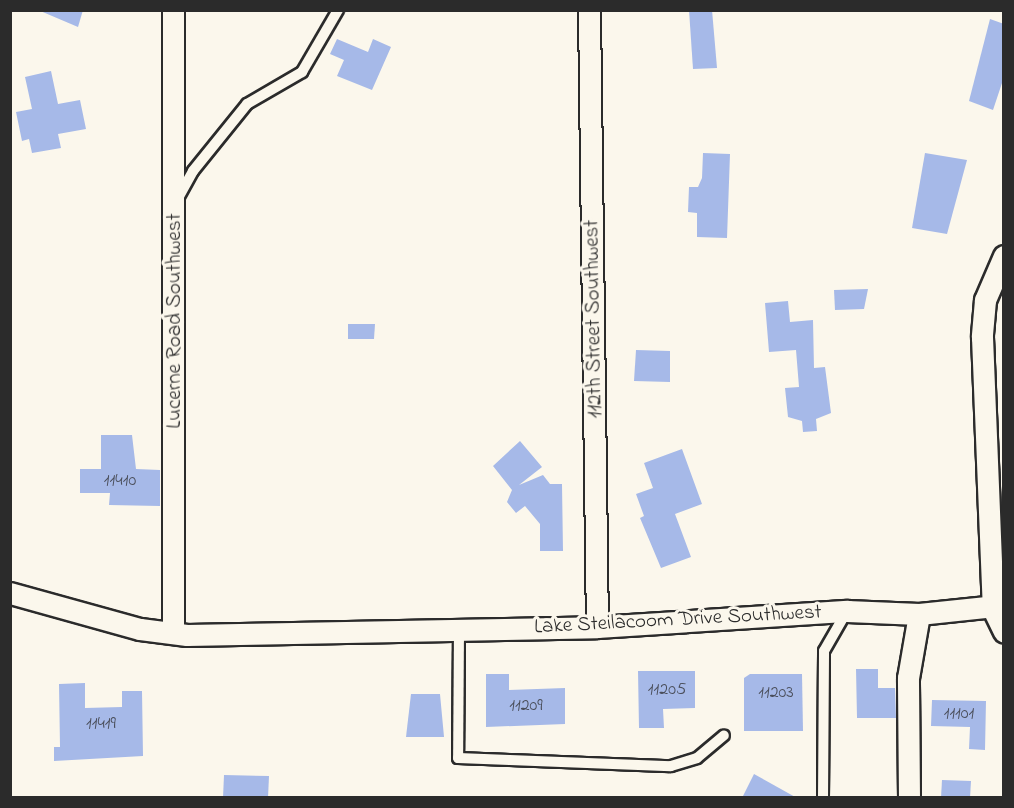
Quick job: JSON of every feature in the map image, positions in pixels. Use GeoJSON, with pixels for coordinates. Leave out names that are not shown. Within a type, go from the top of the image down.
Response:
{"type":"FeatureCollection","features":[{"type":"Feature","properties":{"kind":"street","name":"Lucerne Road Southwest"},"geometry":{"type":"LineString","coordinates":[[173,10],[173,632]]}},
{"type":"Feature","properties":{"kind":"street","name":"112th Street Southwest"},"geometry":{"type":"LineString","coordinates":[[589,10],[597,627]]}},
{"type":"Feature","properties":{"kind":"street"},"geometry":{"type":"LineString","coordinates":[[1004,256],[985,300],[982,337],[998,607],[1004,632]]}},
{"type":"Feature","properties":{"kind":"street","name":"Lake Steilacoom Drive Southwest"},"geometry":{"type":"LineString","coordinates":[[10,593],[140,629],[173,632],[597,627],[847,611],[919,614],[998,607]]}},
{"type":"Feature","properties":{"kind":"street"},"geometry":{"type":"LineString","coordinates":[[909,798],[908,678],[919,614]]}},
{"type":"Feature","properties":{"kind":"lane"},"geometry":{"type":"LineString","coordinates":[[174,206],[228,124],[247,104],[302,72],[338,10]]}},
{"type":"Feature","properties":{"kind":"lane"},"geometry":{"type":"LineString","coordinates":[[823,798],[824,651],[847,611]]}},
{"type":"Feature","properties":{"kind":"lane"},"geometry":{"type":"LineString","coordinates":[[459,630],[458,758],[670,766],[697,758],[724,735]]}},
{"type":"Feature","properties":{"kind":"building"},"geometry":{"type":"Polygon","coordinates":[[[38,10],[83,10],[78,27],[38,10]]]}},
{"type":"Feature","properties":{"kind":"building"},"geometry":{"type":"Polygon","coordinates":[[[689,10],[712,10],[717,68],[693,69],[689,10]]]}},
{"type":"Feature","properties":{"kind":"building"},"geometry":{"type":"Polygon","coordinates":[[[990,19],[1004,24],[1004,77],[993,110],[969,101],[990,19]]]}},
{"type":"Feature","properties":{"kind":"building"},"geometry":{"type":"Polygon","coordinates":[[[337,39],[368,52],[373,39],[391,47],[372,90],[337,76],[344,60],[330,54],[337,39]]]}},
{"type":"Feature","properties":{"kind":"building"},"geometry":{"type":"Polygon","coordinates":[[[51,71],[58,104],[80,100],[86,129],[58,134],[61,148],[32,153],[29,139],[22,141],[16,112],[32,109],[25,77],[51,71]]]}},
{"type":"Feature","properties":{"kind":"building"},"geometry":{"type":"Polygon","coordinates":[[[703,153],[730,154],[727,238],[697,237],[697,213],[688,212],[689,187],[698,187],[702,178],[703,153]]]}},
{"type":"Feature","properties":{"kind":"building"},"geometry":{"type":"Polygon","coordinates":[[[925,153],[967,160],[947,234],[912,228],[925,153]]]}},
{"type":"Feature","properties":{"kind":"building"},"geometry":{"type":"Polygon","coordinates":[[[868,289],[864,309],[835,310],[834,290],[868,289]]]}},
{"type":"Feature","properties":{"kind":"building"},"geometry":{"type":"Polygon","coordinates":[[[788,301],[790,322],[813,320],[814,368],[825,367],[831,413],[816,419],[817,431],[803,432],[802,421],[788,417],[785,388],[799,387],[796,350],[769,352],[765,303],[788,301]]]}},
{"type":"Feature","properties":{"kind":"building"},"geometry":{"type":"Polygon","coordinates":[[[348,324],[375,324],[374,339],[348,339],[348,324]]]}},
{"type":"Feature","properties":{"kind":"building"},"geometry":{"type":"Polygon","coordinates":[[[636,350],[670,351],[670,382],[634,381],[636,350]]]}},
{"type":"Feature","properties":{"kind":"building"},"geometry":{"type":"Polygon","coordinates":[[[101,435],[132,435],[136,469],[160,470],[160,506],[109,505],[110,493],[80,493],[80,469],[101,469],[101,435]]]}},
{"type":"Feature","properties":{"kind":"building"},"geometry":{"type":"Polygon","coordinates":[[[520,441],[542,467],[519,485],[543,475],[550,484],[562,484],[563,551],[540,551],[540,524],[525,506],[516,513],[507,502],[512,490],[493,466],[520,441]]]}},
{"type":"Feature","properties":{"kind":"building"},"geometry":{"type":"Polygon","coordinates":[[[682,449],[702,504],[675,514],[691,557],[661,568],[640,518],[644,516],[636,494],[653,488],[644,463],[682,449]]]}},
{"type":"Feature","properties":{"kind":"building"},"geometry":{"type":"Polygon","coordinates":[[[856,669],[878,669],[878,688],[895,688],[896,718],[857,718],[856,669]]]}},
{"type":"Feature","properties":{"kind":"building"},"geometry":{"type":"Polygon","coordinates":[[[638,671],[695,671],[695,708],[663,709],[664,728],[639,728],[638,671]]]}},
{"type":"Feature","properties":{"kind":"building"},"geometry":{"type":"Polygon","coordinates":[[[486,674],[509,674],[509,690],[565,688],[565,724],[486,727],[486,674]]]}},
{"type":"Feature","properties":{"kind":"building"},"geometry":{"type":"Polygon","coordinates":[[[750,674],[802,674],[803,731],[744,731],[744,678],[750,674]]]}},
{"type":"Feature","properties":{"kind":"building"},"geometry":{"type":"Polygon","coordinates":[[[85,683],[85,708],[122,707],[122,691],[142,691],[143,756],[54,761],[54,747],[60,747],[59,684],[85,683]]]}},
{"type":"Feature","properties":{"kind":"building"},"geometry":{"type":"Polygon","coordinates":[[[411,694],[440,694],[444,737],[406,737],[411,694]]]}},
{"type":"Feature","properties":{"kind":"building"},"geometry":{"type":"Polygon","coordinates":[[[932,700],[986,701],[985,750],[969,749],[970,727],[931,726],[932,700]]]}},
{"type":"Feature","properties":{"kind":"building"},"geometry":{"type":"Polygon","coordinates":[[[754,774],[797,798],[742,798],[754,774]]]}},
{"type":"Feature","properties":{"kind":"building"},"geometry":{"type":"Polygon","coordinates":[[[224,775],[269,776],[268,798],[223,798],[224,775]]]}},
{"type":"Feature","properties":{"kind":"building"},"geometry":{"type":"Polygon","coordinates":[[[942,780],[971,781],[970,798],[941,798],[942,780]]]}}]}
